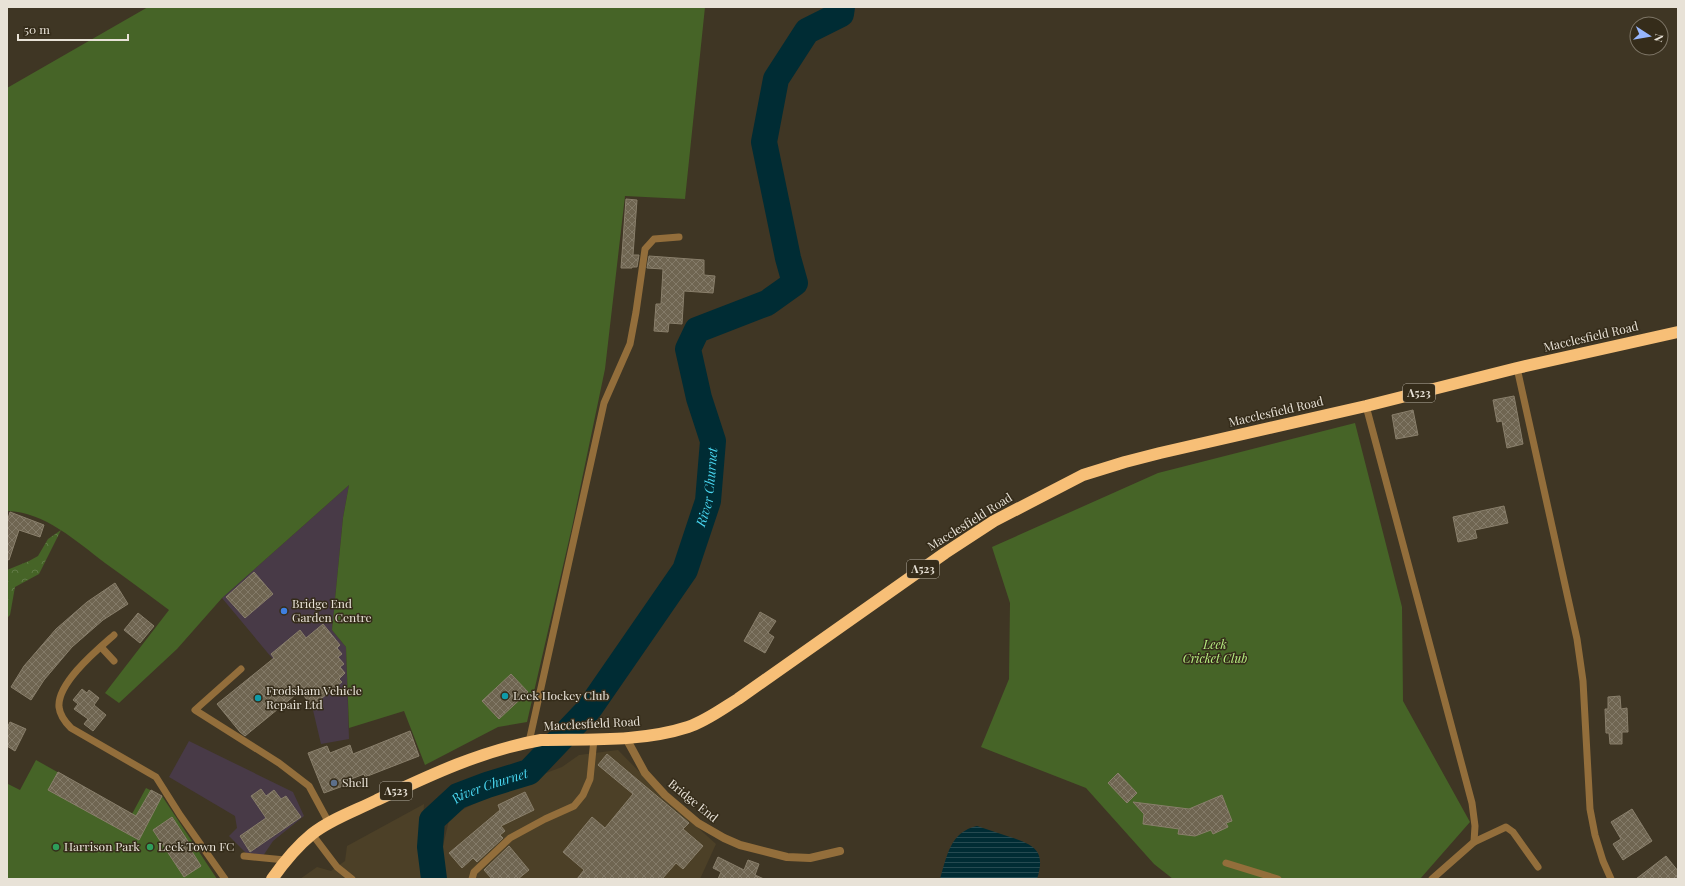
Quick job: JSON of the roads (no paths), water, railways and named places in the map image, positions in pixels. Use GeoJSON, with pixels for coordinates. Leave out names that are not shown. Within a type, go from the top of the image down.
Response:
{"type":"FeatureCollection","features":[{"type":"Feature","properties":{"kind":"highway","name":"Macclesfield Road"},"geometry":{"type":"LineString","coordinates":[[272,879],[290,853],[312,834],[329,823],[462,762],[500,749],[529,742],[541,740],[626,738],[687,727],[704,720],[738,699],[994,521],[1083,475],[1153,455],[1366,406],[1517,368],[1678,332]]}},
{"type":"Feature","properties":{"kind":"street","name":"Bridge End"},"geometry":{"type":"LineString","coordinates":[[626,738],[645,774],[665,795],[698,823],[724,838],[740,845],[788,857],[810,858],[840,851]]}},
{"type":"Feature","properties":{"kind":"lane"},"geometry":{"type":"LineString","coordinates":[[529,742],[604,404],[630,344],[645,249],[654,239],[679,237]]}},
{"type":"Feature","properties":{"kind":"lane"},"geometry":{"type":"LineString","coordinates":[[1517,368],[1577,639],[1583,681],[1590,809],[1601,855],[1611,879]]}},
{"type":"Feature","properties":{"kind":"lane"},"geometry":{"type":"LineString","coordinates":[[1366,406],[1472,803],[1474,842]]}},
{"type":"Feature","properties":{"kind":"lane"},"geometry":{"type":"LineString","coordinates":[[114,635],[91,656],[64,687],[59,698],[59,708],[63,719],[71,728],[156,776],[180,815],[225,879]]}},
{"type":"Feature","properties":{"kind":"lane"},"geometry":{"type":"LineString","coordinates":[[101,647],[114,660]]}},
{"type":"Feature","properties":{"kind":"lane"},"geometry":{"type":"LineString","coordinates":[[241,669],[195,710],[279,763],[309,786],[329,823]]}},
{"type":"Feature","properties":{"kind":"lane"},"geometry":{"type":"LineString","coordinates":[[472,879],[474,872],[510,838],[545,819],[574,806],[583,795],[590,779],[589,739]]}},
{"type":"Feature","properties":{"kind":"lane"},"geometry":{"type":"LineString","coordinates":[[1432,879],[1474,842],[1506,827],[1513,832],[1538,867]]}},
{"type":"Feature","properties":{"kind":"lane"},"geometry":{"type":"LineString","coordinates":[[312,834],[337,867],[352,879]]}},
{"type":"Feature","properties":{"kind":"lane"},"geometry":{"type":"LineString","coordinates":[[244,856],[285,860]]}},
{"type":"Feature","properties":{"kind":"lane"},"geometry":{"type":"LineString","coordinates":[[1226,863],[1278,879]]}},
{"type":"Feature","properties":{"kind":"water"},"geometry":{"type":"Polygon","coordinates":[[[977,826],[1032,846],[1039,856],[1040,862],[1037,879],[940,879],[951,846],[955,839],[968,829],[977,826]]]}},
{"type":"Feature","properties":{"kind":"waterway","name":"River Churnet"},"geometry":{"type":"LineString","coordinates":[[434,879],[430,847],[432,820],[458,796],[529,772],[589,709],[685,570],[708,501],[713,441],[699,398],[688,349],[697,330],[767,303],[795,283],[788,258],[764,142],[776,79],[807,31],[841,14],[842,7]]}},
{"type":"Feature","properties":{"kind":"place","name":"Bridge End Garden Centre"},"geometry":{"type":"Point","coordinates":[284,611]}},
{"type":"Feature","properties":{"kind":"place","name":"Leek Hockey Club"},"geometry":{"type":"Point","coordinates":[505,696]}},
{"type":"Feature","properties":{"kind":"place","name":"Frodsham Vehicle Repair Ltd"},"geometry":{"type":"Point","coordinates":[258,698]}},
{"type":"Feature","properties":{"kind":"place","name":"Shell"},"geometry":{"type":"Point","coordinates":[334,783]}},
{"type":"Feature","properties":{"kind":"place","name":"Harrison Park"},"geometry":{"type":"Point","coordinates":[56,847]}},
{"type":"Feature","properties":{"kind":"place","name":"Leek Town FC"},"geometry":{"type":"Point","coordinates":[150,847]}},
{"type":"Feature","properties":{"kind":"park label","name":"Leek Cricket Club"},"geometry":{"type":"Point","coordinates":[1215,652]}}]}
